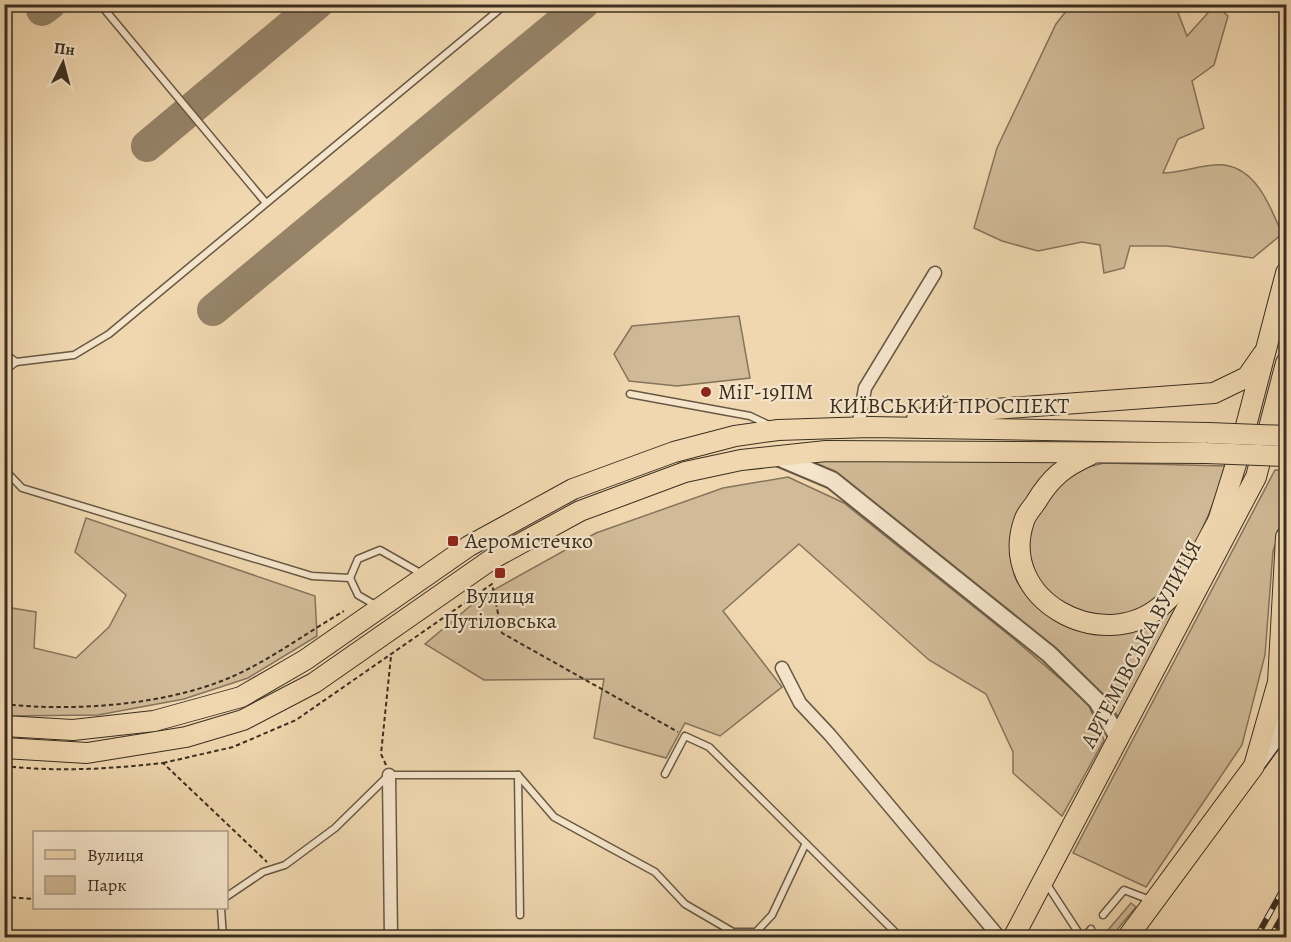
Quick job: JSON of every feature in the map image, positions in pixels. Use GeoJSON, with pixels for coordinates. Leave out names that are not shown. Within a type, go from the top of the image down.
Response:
{"type":"FeatureCollection","features":[{"type":"Feature","properties":{"kind":"main road"},"geometry":{"type":"LineString","coordinates":[[1193,599],[1236,464],[1263,354],[1287,273]]}},
{"type":"Feature","properties":{"kind":"main road"},"geometry":{"type":"LineString","coordinates":[[864,427],[967,411],[1215,393],[1247,377],[1263,354]]}},
{"type":"Feature","properties":{"kind":"main road","name":"АРТЕМІВСЬКА ВУЛИЦЯ"},"geometry":{"type":"LineString","coordinates":[[1013,938],[1256,477],[1287,363]]}},
{"type":"Feature","properties":{"kind":"main road","name":"КИЇВСЬКИЙ ПРОСПЕКТ"},"geometry":{"type":"LineString","coordinates":[[4,726],[73,730],[154,721],[241,697],[305,660],[469,546],[573,489],[674,452],[735,436],[778,430],[864,427],[1287,436]]}},
{"type":"Feature","properties":{"kind":"main road"},"geometry":{"type":"LineString","coordinates":[[774,456],[770,439],[778,430]]}},
{"type":"Feature","properties":{"kind":"main road"},"geometry":{"type":"LineString","coordinates":[[735,436],[744,441],[746,451],[741,460]]}},
{"type":"Feature","properties":{"kind":"main road","name":"КИЇВСЬКИЙ ПРОСПЕКТ"},"geometry":{"type":"LineString","coordinates":[[4,748],[87,753],[160,742],[218,729],[274,705],[314,683],[492,559],[580,511],[685,472],[741,460],[826,451],[1206,453],[1287,456]]}},
{"type":"Feature","properties":{"kind":"main road"},"geometry":{"type":"LineString","coordinates":[[1095,453],[1062,468],[1042,492],[1024,520],[1019,549],[1025,577],[1038,595],[1045,603],[1072,620],[1106,626],[1136,621],[1160,606],[1186,579],[1219,519]]}},
{"type":"Feature","properties":{"kind":"main road"},"geometry":{"type":"LineString","coordinates":[[1254,766],[1278,682],[1287,537]]}},
{"type":"Feature","properties":{"kind":"main road"},"geometry":{"type":"LineString","coordinates":[[425,576],[439,597]]}},
{"type":"Feature","properties":{"kind":"main road"},"geometry":{"type":"LineString","coordinates":[[380,608],[401,623]]}},
{"type":"Feature","properties":{"kind":"main road"},"geometry":{"type":"LineString","coordinates":[[1127,938],[1287,722]]}},
{"type":"Feature","properties":{"kind":"street"},"geometry":{"type":"LineString","coordinates":[[864,427],[865,388],[935,273]]}},
{"type":"Feature","properties":{"kind":"street"},"geometry":{"type":"LineString","coordinates":[[774,456],[832,480],[1049,654],[1097,701],[1119,739]]}},
{"type":"Feature","properties":{"kind":"street"},"geometry":{"type":"LineString","coordinates":[[782,668],[800,703],[838,743],[1000,938]]}},
{"type":"Feature","properties":{"kind":"street"},"geometry":{"type":"LineString","coordinates":[[389,775],[391,938]]}},
{"type":"Feature","properties":{"kind":"lane"},"geometry":{"type":"LineString","coordinates":[[100,4],[266,204]]}},
{"type":"Feature","properties":{"kind":"lane"},"geometry":{"type":"LineString","coordinates":[[4,371],[16,362],[75,355],[109,334],[506,4]]}},
{"type":"Feature","properties":{"kind":"lane"},"geometry":{"type":"LineString","coordinates":[[4,353],[16,362]]}},
{"type":"Feature","properties":{"kind":"lane"},"geometry":{"type":"LineString","coordinates":[[630,394],[750,416],[778,430]]}},
{"type":"Feature","properties":{"kind":"lane"},"geometry":{"type":"LineString","coordinates":[[4,469],[22,488],[312,576],[350,578]]}},
{"type":"Feature","properties":{"kind":"lane"},"geometry":{"type":"LineString","coordinates":[[380,608],[358,595],[350,578],[358,559],[380,550],[425,576]]}},
{"type":"Feature","properties":{"kind":"lane"},"geometry":{"type":"LineString","coordinates":[[665,774],[685,736],[709,747],[901,938]]}},
{"type":"Feature","properties":{"kind":"lane"},"geometry":{"type":"LineString","coordinates":[[228,896],[263,872],[285,865],[335,828],[389,775],[518,775],[554,817],[655,872],[685,904],[733,932],[756,932],[772,915],[805,844]]}},
{"type":"Feature","properties":{"kind":"lane"},"geometry":{"type":"LineString","coordinates":[[518,775],[520,915]]}},
{"type":"Feature","properties":{"kind":"lane"},"geometry":{"type":"LineString","coordinates":[[1044,878],[1083,938],[1091,929]]}},
{"type":"Feature","properties":{"kind":"lane"},"geometry":{"type":"LineString","coordinates":[[1103,915],[1124,890],[1155,901]]}},
{"type":"Feature","properties":{"kind":"lane"},"geometry":{"type":"LineString","coordinates":[[221,909],[223,938]]}},
{"type":"Feature","properties":{"kind":"path"},"geometry":{"type":"LineString","coordinates":[[4,766],[49,771],[96,771],[163,763],[233,747],[296,720],[392,656],[492,584],[502,633],[685,736]]}},
{"type":"Feature","properties":{"kind":"path"},"geometry":{"type":"LineString","coordinates":[[4,704],[96,706],[185,693],[231,677],[344,611]]}},
{"type":"Feature","properties":{"kind":"path"},"geometry":{"type":"LineString","coordinates":[[389,775],[381,754],[392,656]]}},
{"type":"Feature","properties":{"kind":"path"},"geometry":{"type":"LineString","coordinates":[[163,763],[273,868]]}},
{"type":"Feature","properties":{"kind":"path"},"geometry":{"type":"LineString","coordinates":[[4,897],[33,899]]}},
{"type":"Feature","properties":{"kind":"green space"},"geometry":{"type":"Polygon","coordinates":[[[1071,5],[1175,5],[1187,36],[1215,5],[1228,16],[1214,65],[1192,81],[1204,128],[1178,139],[1163,173],[1209,165],[1224,165],[1236,168],[1254,182],[1268,202],[1282,234],[1253,258],[1167,246],[1130,246],[1124,268],[1104,273],[1100,245],[1082,242],[1038,251],[1002,241],[974,228],[997,148],[1056,24],[1071,5]]]}},
{"type":"Feature","properties":{"kind":"green space"},"geometry":{"type":"Polygon","coordinates":[[[739,316],[750,378],[677,386],[629,381],[614,354],[632,326],[739,316]]]}},
{"type":"Feature","properties":{"kind":"green space"},"geometry":{"type":"Polygon","coordinates":[[[1072,459],[1011,550],[1013,571],[1025,593],[1045,611],[1069,624],[1106,633],[1141,628],[1172,607],[1185,590],[1122,721],[1083,675],[835,477],[802,461],[1072,459]]]}},
{"type":"Feature","properties":{"kind":"green space"},"geometry":{"type":"Polygon","coordinates":[[[1104,463],[1227,466],[1197,541],[1182,567],[1165,590],[1146,607],[1123,617],[1098,617],[1074,610],[1049,593],[1027,565],[1032,522],[1059,483],[1080,469],[1104,463]]]}},
{"type":"Feature","properties":{"kind":"green space"},"geometry":{"type":"Polygon","coordinates":[[[1275,470],[1286,470],[1286,517],[1273,551],[1265,655],[1242,745],[1146,887],[1073,853],[1275,470]]]}},
{"type":"Feature","properties":{"kind":"green space"},"geometry":{"type":"Polygon","coordinates":[[[788,477],[844,503],[1014,639],[1087,702],[1104,740],[1062,816],[1013,773],[1013,752],[986,694],[929,660],[799,544],[723,611],[782,687],[720,736],[685,723],[666,758],[594,738],[604,679],[484,680],[425,644],[481,597],[596,533],[723,488],[788,477]]]}},
{"type":"Feature","properties":{"kind":"green space"},"geometry":{"type":"Polygon","coordinates":[[[86,518],[315,596],[317,636],[248,678],[184,699],[98,715],[5,716],[5,607],[36,612],[34,648],[76,658],[109,627],[126,595],[75,552],[86,518]]]}},
{"type":"Feature","properties":{"kind":"green space"},"geometry":{"type":"Polygon","coordinates":[[[1131,903],[1136,907],[1111,937],[1102,937],[1131,903]]]}},
{"type":"Feature","properties":{"kind":"taxiway"},"geometry":{"type":"LineString","coordinates":[[42,10],[50,4]]}},
{"type":"Feature","properties":{"kind":"taxiway"},"geometry":{"type":"LineString","coordinates":[[147,146],[317,4]]}},
{"type":"Feature","properties":{"kind":"taxiway"},"geometry":{"type":"LineString","coordinates":[[213,310],[583,4]]}},
{"type":"Feature","properties":{"kind":"railway"},"geometry":{"type":"LineString","coordinates":[[1256,938],[1286,884]]}},
{"type":"Feature","properties":{"kind":"railway"},"geometry":{"type":"LineString","coordinates":[[1270,938],[1286,910]]}},
{"type":"Feature","properties":{"kind":"place","name":"МіГ-19ПМ"},"geometry":{"type":"Point","coordinates":[706,392]}},
{"type":"Feature","properties":{"kind":"place","name":"Аеромістечко"},"geometry":{"type":"Point","coordinates":[453,541]}},
{"type":"Feature","properties":{"kind":"place","name":"Вулиця Путіловська"},"geometry":{"type":"Point","coordinates":[500,573]}}]}
